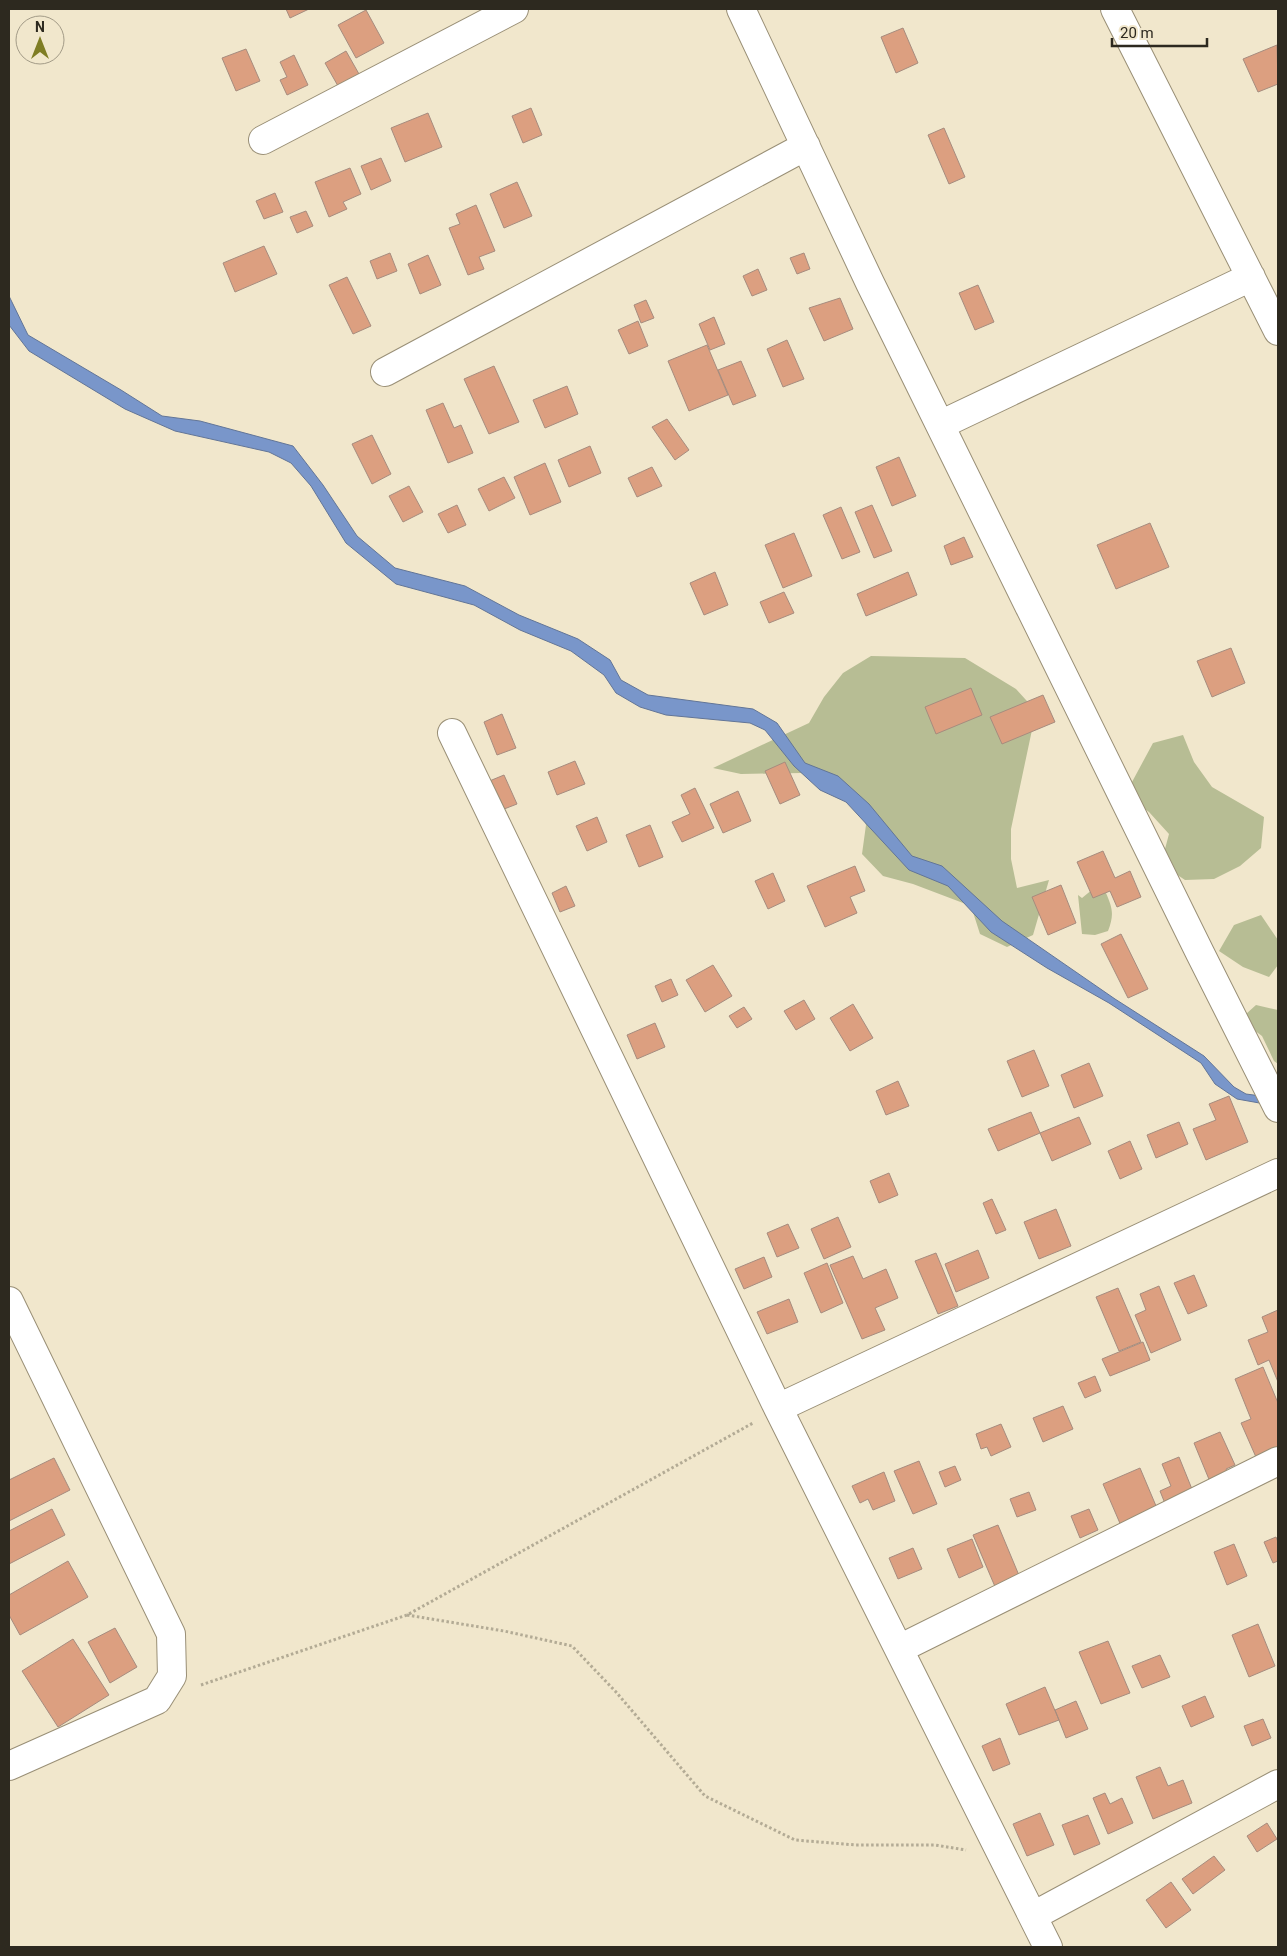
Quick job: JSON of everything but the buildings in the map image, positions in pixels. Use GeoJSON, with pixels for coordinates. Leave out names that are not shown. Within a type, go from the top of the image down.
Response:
{"type":"FeatureCollection","features":[{"type":"Feature","properties":{"kind":"street"},"geometry":{"type":"LineString","coordinates":[[264,140],[514,9]]}},
{"type":"Feature","properties":{"kind":"street"},"geometry":{"type":"LineString","coordinates":[[741,9],[870,284],[1274,1100]]}},
{"type":"Feature","properties":{"kind":"street"},"geometry":{"type":"LineString","coordinates":[[1115,9],[1278,331]]}},
{"type":"Feature","properties":{"kind":"street"},"geometry":{"type":"LineString","coordinates":[[385,372],[806,146]]}},
{"type":"Feature","properties":{"kind":"street"},"geometry":{"type":"LineString","coordinates":[[940,425],[1251,277]]}},
{"type":"Feature","properties":{"kind":"street"},"geometry":{"type":"LineString","coordinates":[[452,733],[778,1408],[1048,1947]]}},
{"type":"Feature","properties":{"kind":"street"},"geometry":{"type":"LineString","coordinates":[[778,1408],[1278,1173]]}},
{"type":"Feature","properties":{"kind":"street"},"geometry":{"type":"LineString","coordinates":[[9,1301],[171,1634],[172,1676],[157,1700],[9,1766]]}},
{"type":"Feature","properties":{"kind":"street"},"geometry":{"type":"LineString","coordinates":[[899,1649],[1278,1461]]}},
{"type":"Feature","properties":{"kind":"street"},"geometry":{"type":"LineString","coordinates":[[1032,1916],[1278,1784]]}},
{"type":"Feature","properties":{"kind":"path"},"geometry":{"type":"LineString","coordinates":[[157,1700],[407,1615],[778,1408]]}},
{"type":"Feature","properties":{"kind":"path"},"geometry":{"type":"LineString","coordinates":[[407,1615],[504,1631],[572,1646],[616,1692],[705,1796],[795,1840],[856,1845],[935,1845],[1002,1854]]}},
{"type":"Feature","properties":{"kind":"green space"},"geometry":{"type":"Polygon","coordinates":[[[871,656],[965,658],[1016,689],[1036,711],[1011,829],[1011,859],[1017,888],[1049,880],[1033,935],[1007,947],[980,934],[971,906],[913,884],[883,876],[862,854],[866,825],[855,798],[830,783],[801,773],[741,774],[713,768],[809,723],[824,697],[843,673],[871,656]]]}},
{"type":"Feature","properties":{"kind":"green space"},"geometry":{"type":"Polygon","coordinates":[[[1183,735],[1194,762],[1212,787],[1264,817],[1261,848],[1240,866],[1214,879],[1185,880],[1161,864],[1169,834],[1149,812],[1125,795],[1153,743],[1183,735]]]}},
{"type":"Feature","properties":{"kind":"green space"},"geometry":{"type":"Polygon","coordinates":[[[1093,889],[1106,893],[1111,908],[1111,921],[1108,931],[1095,935],[1082,934],[1078,895],[1082,898],[1093,889]]]}},
{"type":"Feature","properties":{"kind":"green space"},"geometry":{"type":"Polygon","coordinates":[[[1261,915],[1278,940],[1278,965],[1269,977],[1243,967],[1219,951],[1234,925],[1261,915]]]}},
{"type":"Feature","properties":{"kind":"green space"},"geometry":{"type":"Polygon","coordinates":[[[1256,1005],[1278,1010],[1278,1064],[1274,1061],[1262,1036],[1250,1027],[1246,1014],[1256,1005]]]}},
{"type":"Feature","properties":{"kind":"water"},"geometry":{"type":"Polygon","coordinates":[[[9,296],[28,335],[162,416],[200,421],[293,446],[323,485],[357,536],[395,568],[465,586],[519,615],[578,639],[610,660],[621,680],[648,695],[753,709],[777,723],[805,763],[838,776],[869,804],[912,856],[942,866],[1002,921],[1115,999],[1204,1056],[1234,1087],[1246,1094],[1261,1096],[1265,1104],[1237,1099],[1215,1084],[1201,1063],[1109,1003],[1047,968],[991,932],[948,886],[909,870],[846,802],[820,790],[794,766],[765,730],[750,723],[666,715],[640,707],[616,693],[604,675],[571,651],[520,630],[474,605],[396,584],[346,543],[311,486],[291,463],[269,452],[175,431],[125,409],[29,351],[9,325],[9,296]]]}}]}
